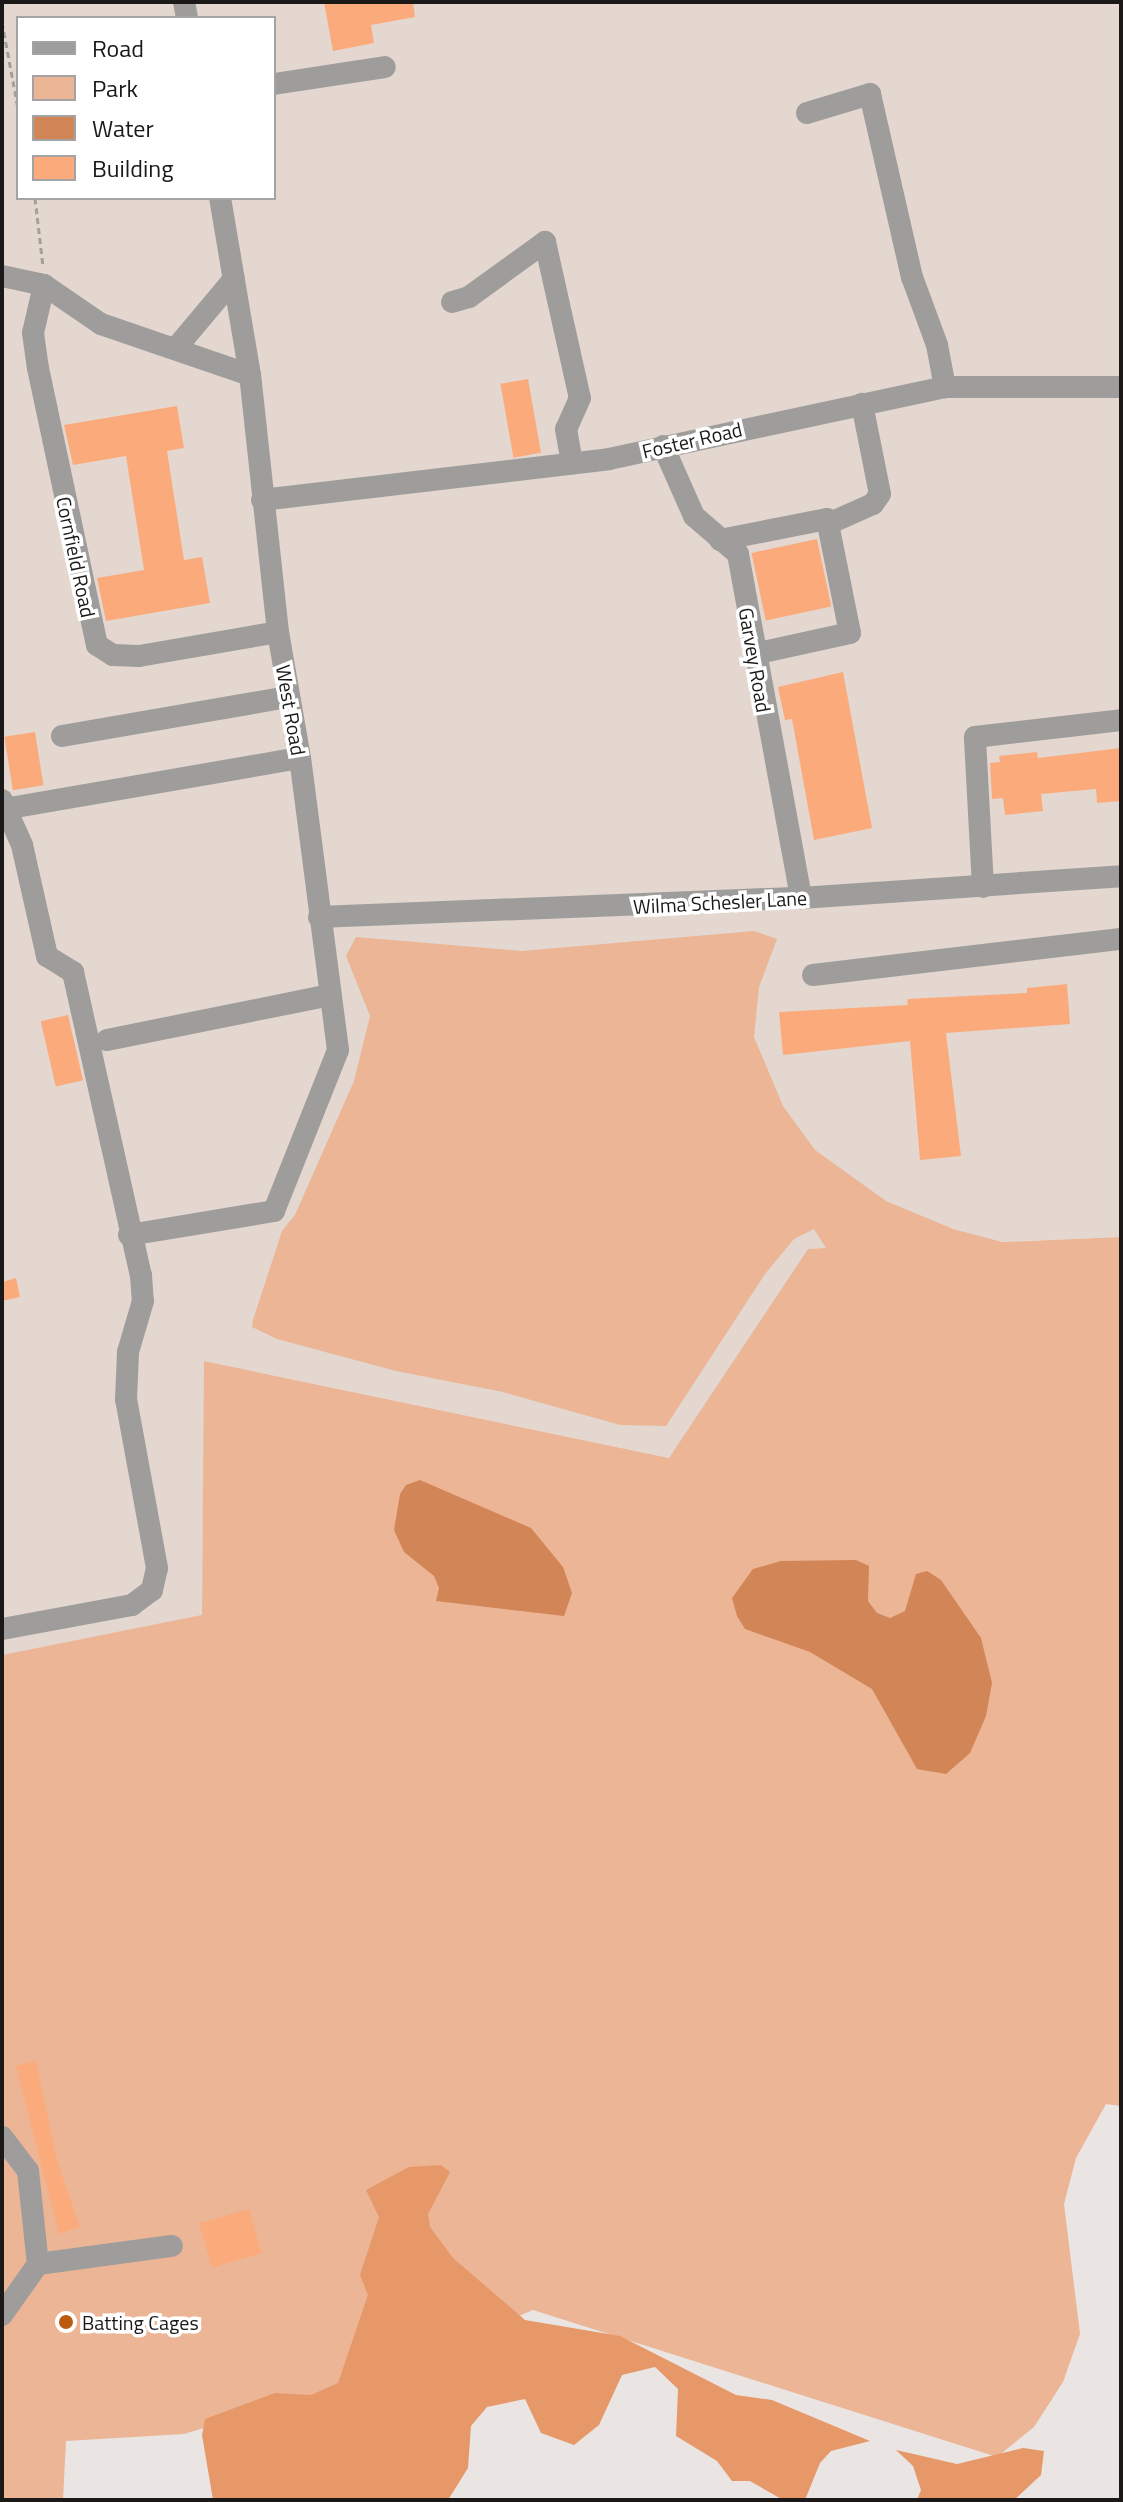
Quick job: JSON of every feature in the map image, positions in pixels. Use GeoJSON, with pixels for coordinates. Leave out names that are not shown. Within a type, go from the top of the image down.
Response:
{"type":"FeatureCollection","features":[{"type":"Feature","properties":{"kind":"street"},"geometry":{"type":"LineString","coordinates":[[276,84],[385,67]]}},
{"type":"Feature","properties":{"kind":"street"},"geometry":{"type":"LineString","coordinates":[[807,113],[870,94],[912,277],[937,345],[945,387]]}},
{"type":"Feature","properties":{"kind":"street","name":"West Road"},"geometry":{"type":"LineString","coordinates":[[129,1235],[274,1211],[334,1068],[338,1029],[319,917],[300,758],[278,632],[250,375],[220,200]]}},
{"type":"Feature","properties":{"kind":"street"},"geometry":{"type":"LineString","coordinates":[[452,302],[469,297],[545,242],[580,398],[566,429],[572,463]]}},
{"type":"Feature","properties":{"kind":"street"},"geometry":{"type":"LineString","coordinates":[[2,276],[44,285],[101,324],[250,375]]}},
{"type":"Feature","properties":{"kind":"street"},"geometry":{"type":"LineString","coordinates":[[176,348],[234,279]]}},
{"type":"Feature","properties":{"kind":"street","name":"Cornfield Road"},"geometry":{"type":"LineString","coordinates":[[44,285],[33,333],[36,357],[97,645],[113,655],[139,656],[278,632]]}},
{"type":"Feature","properties":{"kind":"street","name":"Foster Road"},"geometry":{"type":"LineString","coordinates":[[262,500],[572,463],[945,387],[1121,387]]}},
{"type":"Feature","properties":{"kind":"street"},"geometry":{"type":"LineString","coordinates":[[828,524],[873,504],[880,494],[862,404]]}},
{"type":"Feature","properties":{"kind":"street","name":"Garvey Road"},"geometry":{"type":"LineString","coordinates":[[663,446],[682,499],[720,540],[738,554],[801,898]]}},
{"type":"Feature","properties":{"kind":"street"},"geometry":{"type":"LineString","coordinates":[[720,540],[827,519],[850,633],[754,654]]}},
{"type":"Feature","properties":{"kind":"street"},"geometry":{"type":"LineString","coordinates":[[62,736],[288,697]]}},
{"type":"Feature","properties":{"kind":"street"},"geometry":{"type":"LineString","coordinates":[[983,887],[975,737],[1121,720]]}},
{"type":"Feature","properties":{"kind":"street"},"geometry":{"type":"LineString","coordinates":[[2,1629],[132,1605],[144,1599],[156,1580],[126,1399],[128,1352],[143,1301],[73,972],[47,956],[22,845],[3,805],[300,758]]}},
{"type":"Feature","properties":{"kind":"street","name":"Wilma Schesler Lane"},"geometry":{"type":"LineString","coordinates":[[319,917],[801,898],[1121,876]]}},
{"type":"Feature","properties":{"kind":"street"},"geometry":{"type":"LineString","coordinates":[[813,975],[1121,939]]}},
{"type":"Feature","properties":{"kind":"street"},"geometry":{"type":"LineString","coordinates":[[107,1040],[330,995]]}},
{"type":"Feature","properties":{"kind":"street"},"geometry":{"type":"LineString","coordinates":[[2,2137],[28,2171],[38,2264],[2,2315]]}},
{"type":"Feature","properties":{"kind":"street"},"geometry":{"type":"LineString","coordinates":[[38,2264],[172,2246]]}},
{"type":"Feature","properties":{"kind":"path"},"geometry":{"type":"LineString","coordinates":[[2,22],[16,97]]}},
{"type":"Feature","properties":{"kind":"path"},"geometry":{"type":"LineString","coordinates":[[35,200],[44,285]]}},
{"type":"Feature","properties":{"kind":"shaded area"},"geometry":{"type":"Polygon","coordinates":[[[2,2],[1121,2],[1121,1237],[808,1249],[670,1458],[205,1361],[202,1616],[2,1655],[2,2]]]}},
{"type":"Feature","properties":{"kind":"shaded area"},"geometry":{"type":"Polygon","coordinates":[[[441,2165],[450,2172],[428,2214],[430,2227],[453,2258],[525,2320],[620,2336],[736,2395],[772,2400],[870,2441],[831,2451],[820,2463],[805,2500],[783,2500],[750,2481],[732,2481],[717,2461],[676,2436],[678,2389],[655,2367],[622,2375],[599,2425],[574,2445],[541,2433],[525,2399],[487,2407],[471,2426],[468,2468],[448,2500],[213,2500],[202,2435],[205,2419],[275,2393],[311,2395],[338,2383],[368,2295],[360,2275],[379,2217],[366,2190],[409,2167],[441,2165]]]}},
{"type":"Feature","properties":{"kind":"shaded area"},"geometry":{"type":"Polygon","coordinates":[[[1023,2448],[1044,2451],[1041,2475],[1014,2500],[917,2500],[921,2490],[913,2466],[896,2450],[957,2464],[1023,2448]]]}},
{"type":"Feature","properties":{"kind":"green space"},"geometry":{"type":"Polygon","coordinates":[[[754,931],[777,939],[759,987],[754,1037],[783,1106],[815,1150],[886,1201],[953,1229],[1002,1242],[1121,1237],[1121,2106],[1106,2104],[1076,2158],[1064,2204],[1080,2334],[1063,2382],[1034,2427],[997,2457],[533,2310],[375,2376],[184,2434],[66,2441],[63,2500],[2,2500],[2,1655],[202,1615],[204,1361],[669,1458],[808,1249],[826,1248],[814,1229],[794,1239],[765,1274],[666,1426],[620,1425],[503,1392],[396,1371],[277,1339],[252,1327],[253,1320],[282,1231],[295,1215],[354,1081],[370,1016],[346,956],[356,937],[522,951],[754,931]]]}},
{"type":"Feature","properties":{"kind":"water"},"geometry":{"type":"Polygon","coordinates":[[[420,1480],[531,1528],[563,1567],[572,1593],[564,1616],[436,1601],[439,1588],[434,1576],[404,1552],[394,1530],[400,1494],[406,1485],[420,1480]]]}},
{"type":"Feature","properties":{"kind":"water"},"geometry":{"type":"Polygon","coordinates":[[[856,1560],[869,1566],[868,1601],[877,1613],[890,1618],[905,1611],[916,1574],[927,1571],[941,1580],[981,1638],[992,1683],[986,1716],[970,1753],[946,1774],[917,1769],[872,1689],[810,1652],[745,1629],[737,1616],[732,1598],[753,1569],[781,1561],[856,1560]]]}},
{"type":"Feature","properties":{"kind":"building"},"geometry":{"type":"Polygon","coordinates":[[[324,2],[413,2],[415,17],[371,25],[374,43],[333,51],[324,2]]]}},
{"type":"Feature","properties":{"kind":"building"},"geometry":{"type":"Polygon","coordinates":[[[528,379],[541,453],[513,458],[500,384],[528,379]]]}},
{"type":"Feature","properties":{"kind":"building"},"geometry":{"type":"Polygon","coordinates":[[[177,406],[184,448],[167,451],[184,560],[202,557],[210,603],[106,621],[97,578],[144,570],[126,456],[73,465],[64,425],[177,406]]]}},
{"type":"Feature","properties":{"kind":"building"},"geometry":{"type":"Polygon","coordinates":[[[817,539],[831,606],[766,620],[751,553],[817,539]]]}},
{"type":"Feature","properties":{"kind":"building"},"geometry":{"type":"Polygon","coordinates":[[[843,672],[872,828],[814,840],[792,719],[785,720],[778,687],[843,672]]]}},
{"type":"Feature","properties":{"kind":"building"},"geometry":{"type":"Polygon","coordinates":[[[35,732],[43,785],[13,790],[4,737],[35,732]]]}},
{"type":"Feature","properties":{"kind":"building"},"geometry":{"type":"Polygon","coordinates":[[[1121,748],[1121,801],[1097,803],[1096,789],[1041,794],[1043,811],[1005,815],[1003,798],[992,799],[990,763],[1000,762],[999,756],[1037,752],[1038,758],[1121,748]]]}},
{"type":"Feature","properties":{"kind":"building"},"geometry":{"type":"Polygon","coordinates":[[[1067,984],[1070,1024],[946,1033],[961,1156],[920,1160],[910,1041],[783,1055],[779,1012],[908,1005],[907,999],[1027,993],[1027,988],[1067,984]]]}},
{"type":"Feature","properties":{"kind":"building"},"geometry":{"type":"Polygon","coordinates":[[[68,1015],[83,1080],[56,1087],[41,1021],[68,1015]]]}},
{"type":"Feature","properties":{"kind":"building"},"geometry":{"type":"Polygon","coordinates":[[[16,1278],[20,1297],[2,1301],[2,1282],[16,1278]]]}},
{"type":"Feature","properties":{"kind":"building"},"geometry":{"type":"Polygon","coordinates":[[[36,2061],[57,2161],[80,2227],[59,2234],[16,2066],[36,2061]]]}},
{"type":"Feature","properties":{"kind":"building"},"geometry":{"type":"Polygon","coordinates":[[[249,2209],[262,2253],[212,2268],[199,2223],[249,2209]]]}},
{"type":"Feature","properties":{"kind":"place","name":"Batting Cages"},"geometry":{"type":"Point","coordinates":[66,2322]}}]}
